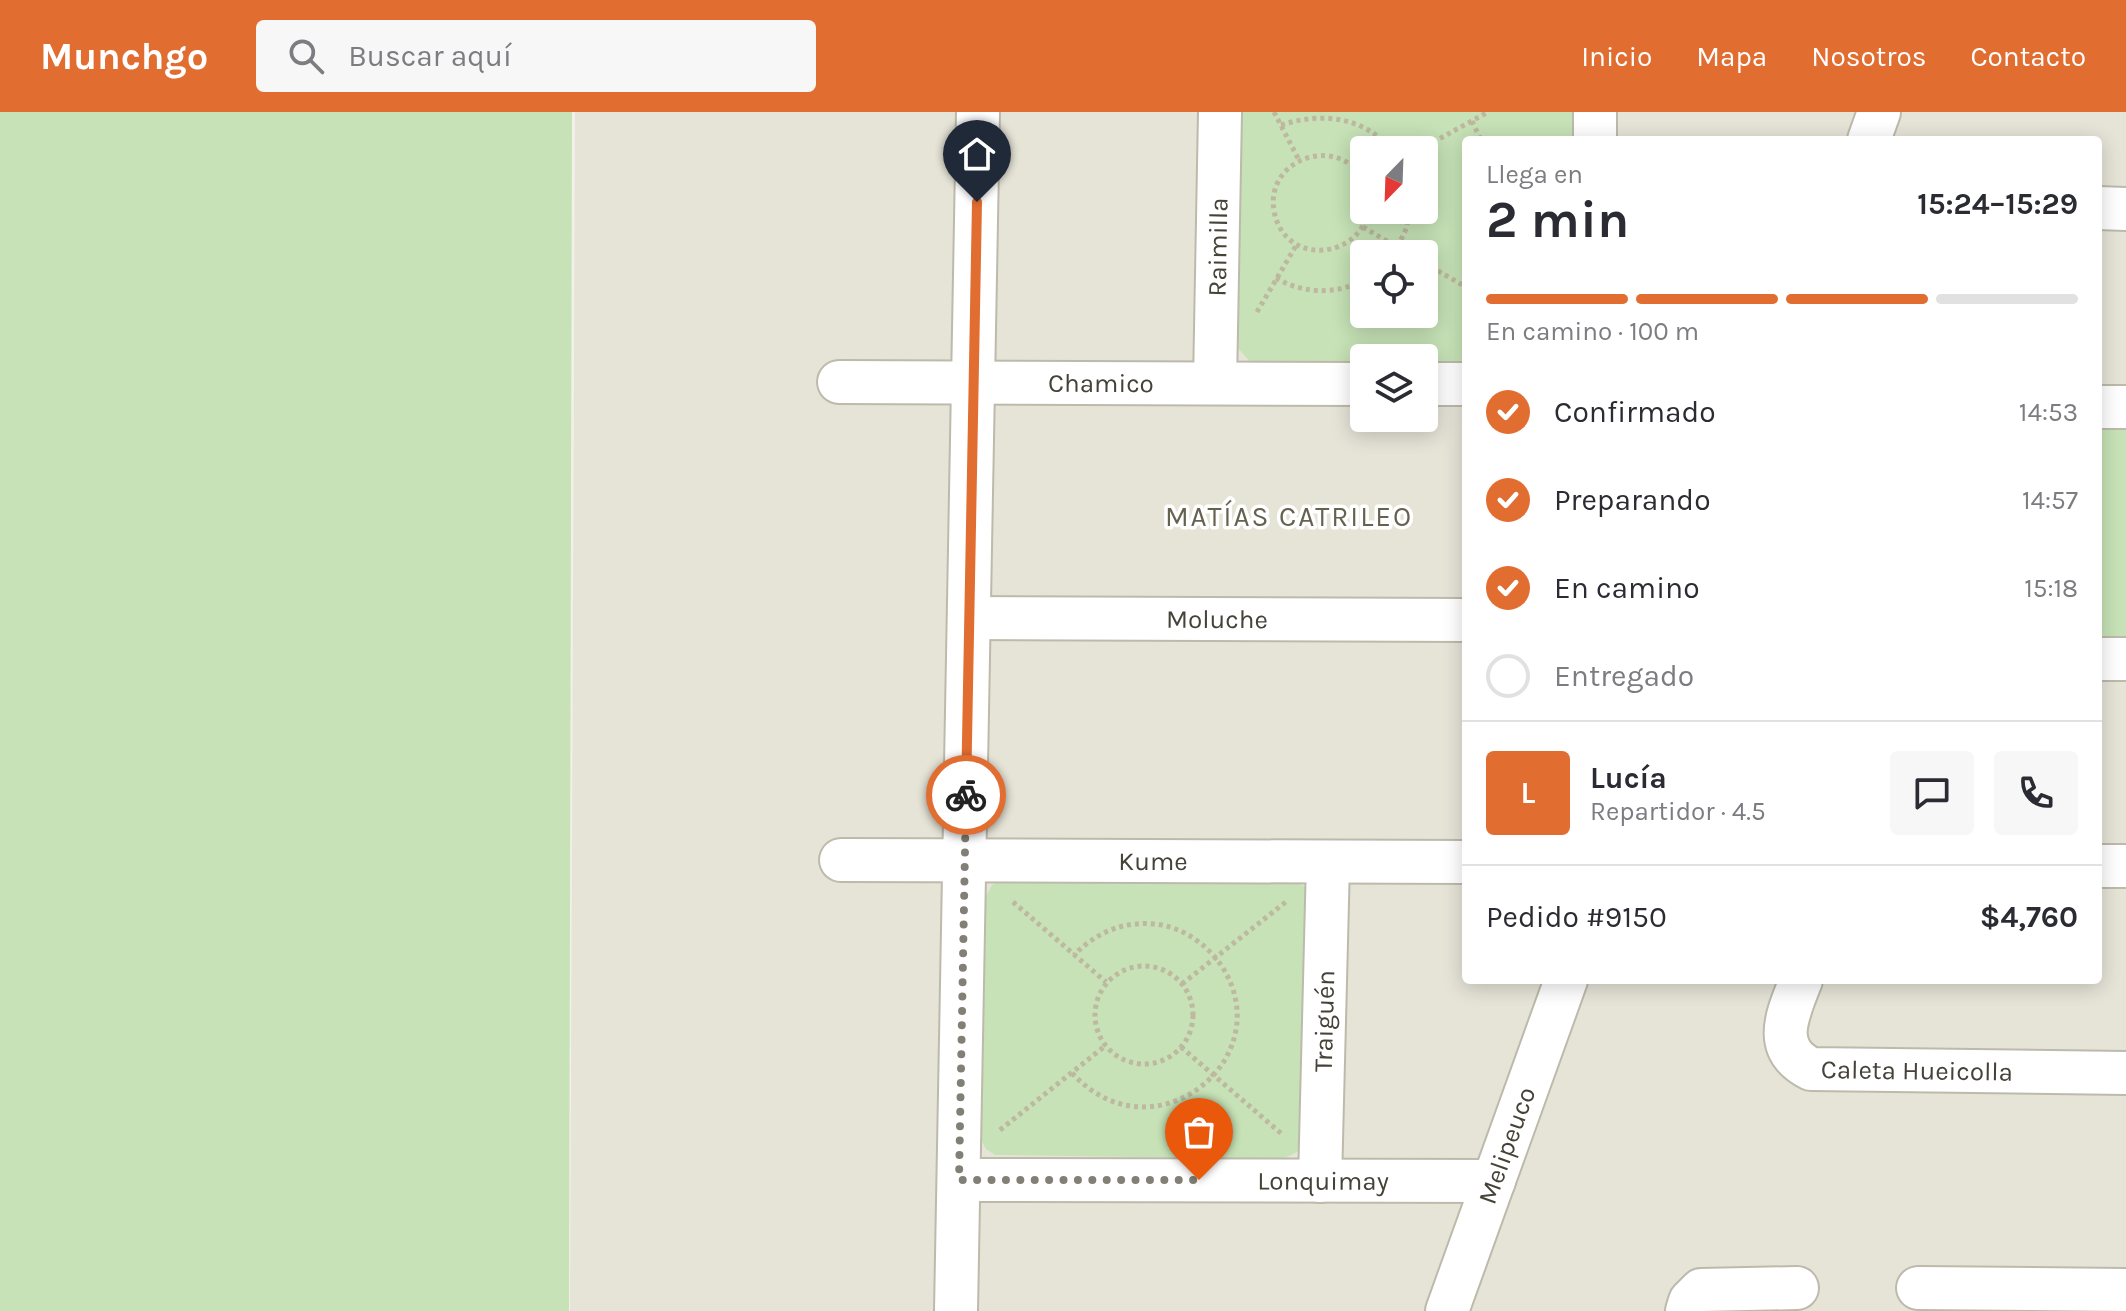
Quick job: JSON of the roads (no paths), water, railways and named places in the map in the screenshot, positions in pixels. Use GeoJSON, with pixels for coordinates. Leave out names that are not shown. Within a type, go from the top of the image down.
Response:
{"type":"FeatureCollection","features":[{"type":"Feature","properties":{"kind":"street"},"geometry":{"type":"LineString","coordinates":[[956,1311],[978,112]]}},
{"type":"Feature","properties":{"kind":"street","name":"Raimilla"},"geometry":{"type":"LineString","coordinates":[[1215,383],[1220,112]]}},
{"type":"Feature","properties":{"kind":"street"},"geometry":{"type":"LineString","coordinates":[[1595,112],[1595,136]]}},
{"type":"Feature","properties":{"kind":"street"},"geometry":{"type":"LineString","coordinates":[[1870,136],[1879,112]]}},
{"type":"Feature","properties":{"kind":"street"},"geometry":{"type":"LineString","coordinates":[[2102,208],[2126,209]]}},
{"type":"Feature","properties":{"kind":"street","name":"Chamico"},"geometry":{"type":"LineString","coordinates":[[839,382],[1350,384]]}},
{"type":"Feature","properties":{"kind":"street"},"geometry":{"type":"LineString","coordinates":[[1438,384],[1462,384]]}},
{"type":"Feature","properties":{"kind":"street"},"geometry":{"type":"LineString","coordinates":[[2102,407],[2126,407]]}},
{"type":"Feature","properties":{"kind":"street","name":"Moluche"},"geometry":{"type":"LineString","coordinates":[[969,618],[1462,620]]}},
{"type":"Feature","properties":{"kind":"street"},"geometry":{"type":"LineString","coordinates":[[2102,659],[2126,659]]}},
{"type":"Feature","properties":{"kind":"street","name":"Kume"},"geometry":{"type":"LineString","coordinates":[[841,860],[1328,865],[1462,862]]}},
{"type":"Feature","properties":{"kind":"street","name":"Traiguén"},"geometry":{"type":"LineString","coordinates":[[1320,1174],[1328,865]]}},
{"type":"Feature","properties":{"kind":"street"},"geometry":{"type":"LineString","coordinates":[[2102,866],[2126,866]]}},
{"type":"Feature","properties":{"kind":"street","name":"Melipeuco"},"geometry":{"type":"LineString","coordinates":[[1447,1311],[1565,984]]}},
{"type":"Feature","properties":{"kind":"street","name":"Caleta Hueicolla"},"geometry":{"type":"LineString","coordinates":[[1799,984],[1787,1017],[1785,1036],[1793,1055],[1811,1069],[2126,1073]]}},
{"type":"Feature","properties":{"kind":"street","name":"Lonquimay"},"geometry":{"type":"LineString","coordinates":[[959,1171],[1320,1174],[1494,1181]]}},
{"type":"Feature","properties":{"kind":"street"},"geometry":{"type":"LineString","coordinates":[[1687,1311],[1690,1301],[1701,1290],[1797,1288]]}},
{"type":"Feature","properties":{"kind":"street"},"geometry":{"type":"LineString","coordinates":[[1918,1288],[2050,1300],[2126,1290]]}},
{"type":"Feature","properties":{"kind":"district","name":"MATÍAS CATRILEO"},"geometry":{"type":"Point","coordinates":[1289,516]}}]}
